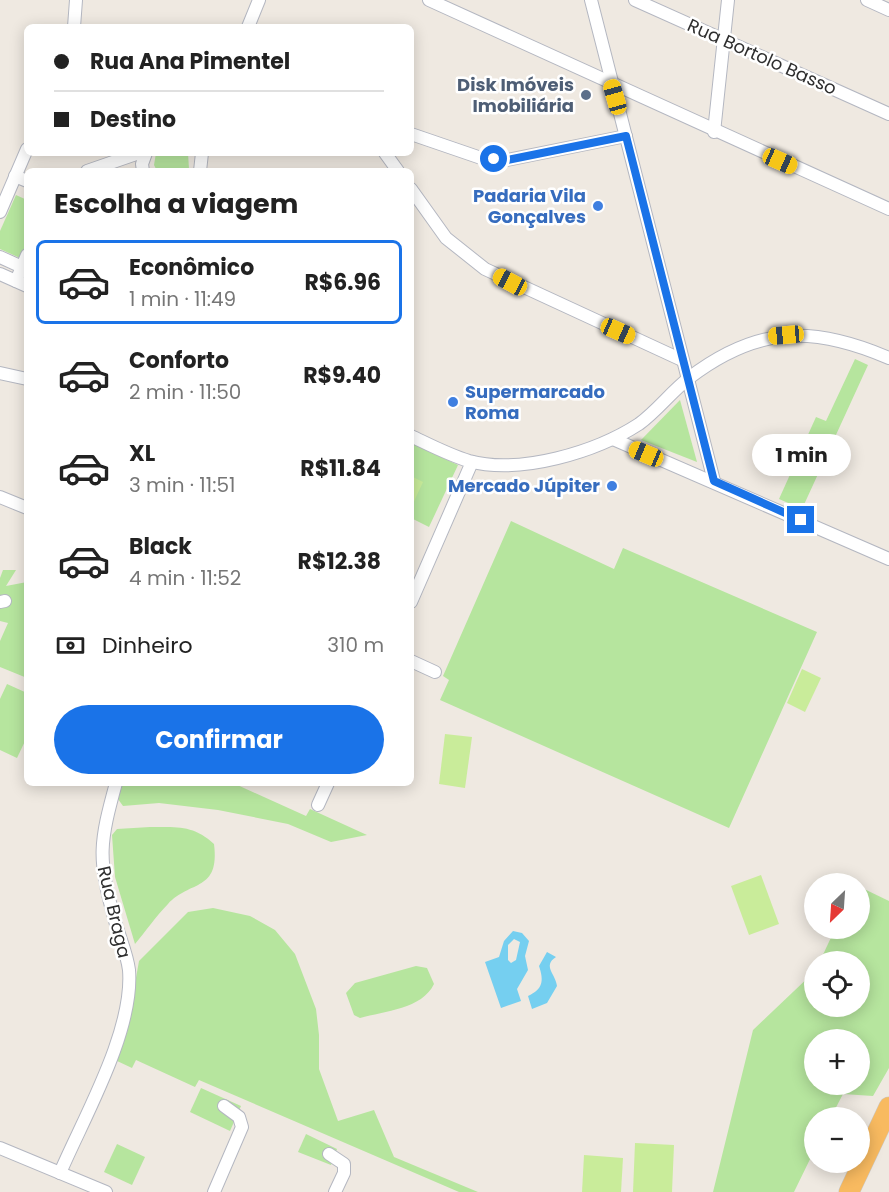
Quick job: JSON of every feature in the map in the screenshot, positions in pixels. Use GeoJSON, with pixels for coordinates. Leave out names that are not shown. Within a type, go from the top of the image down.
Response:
{"type":"FeatureCollection","features":[{"type":"Feature","properties":{"kind":"highway"},"geometry":{"type":"LineString","coordinates":[[849,1192],[889,1107]]}},
{"type":"Feature","properties":{"kind":"street"},"geometry":{"type":"LineString","coordinates":[[74,24],[76,0]]}},
{"type":"Feature","properties":{"kind":"street"},"geometry":{"type":"LineString","coordinates":[[249,24],[259,0]]}},
{"type":"Feature","properties":{"kind":"street"},"geometry":{"type":"LineString","coordinates":[[429,0],[611,82],[714,132],[889,209]]}},
{"type":"Feature","properties":{"kind":"street"},"geometry":{"type":"LineString","coordinates":[[591,0],[714,481]]}},
{"type":"Feature","properties":{"kind":"street","name":"Rua Bortolo Basso"},"geometry":{"type":"LineString","coordinates":[[635,0],[889,114]]}},
{"type":"Feature","properties":{"kind":"street"},"geometry":{"type":"LineString","coordinates":[[714,132],[728,0]]}},
{"type":"Feature","properties":{"kind":"street"},"geometry":{"type":"LineString","coordinates":[[867,0],[889,10]]}},
{"type":"Feature","properties":{"kind":"street"},"geometry":{"type":"LineString","coordinates":[[414,135],[481,158],[507,160],[626,136]]}},
{"type":"Feature","properties":{"kind":"street"},"geometry":{"type":"LineString","coordinates":[[0,212],[24,156]]}},
{"type":"Feature","properties":{"kind":"street"},"geometry":{"type":"LineString","coordinates":[[96,168],[131,156]]}},
{"type":"Feature","properties":{"kind":"street"},"geometry":{"type":"LineString","coordinates":[[15,176],[24,180]]}},
{"type":"Feature","properties":{"kind":"street"},"geometry":{"type":"LineString","coordinates":[[414,193],[446,238],[485,269],[682,360]]}},
{"type":"Feature","properties":{"kind":"street"},"geometry":{"type":"LineString","coordinates":[[0,256],[24,261]]}},
{"type":"Feature","properties":{"kind":"street"},"geometry":{"type":"LineString","coordinates":[[0,274],[22,283]]}},
{"type":"Feature","properties":{"kind":"street"},"geometry":{"type":"LineString","coordinates":[[414,436],[447,453],[472,462],[548,461],[613,439],[641,422],[687,379],[726,355],[771,336],[802,334],[837,340],[889,358]]}},
{"type":"Feature","properties":{"kind":"street"},"geometry":{"type":"LineString","coordinates":[[0,373],[24,379]]}},
{"type":"Feature","properties":{"kind":"street"},"geometry":{"type":"LineString","coordinates":[[613,439],[889,559]]}},
{"type":"Feature","properties":{"kind":"street"},"geometry":{"type":"LineString","coordinates":[[414,595],[472,462]]}},
{"type":"Feature","properties":{"kind":"street"},"geometry":{"type":"LineString","coordinates":[[0,497],[24,507]]}},
{"type":"Feature","properties":{"kind":"street"},"geometry":{"type":"LineString","coordinates":[[414,662],[435,672]]}},
{"type":"Feature","properties":{"kind":"street","name":"Rua Braga"},"geometry":{"type":"LineString","coordinates":[[60,1173],[114,1049],[124,1015],[129,970],[108,896],[101,845],[115,786]]}},
{"type":"Feature","properties":{"kind":"street"},"geometry":{"type":"LineString","coordinates":[[318,805],[327,786]]}},
{"type":"Feature","properties":{"kind":"street"},"geometry":{"type":"LineString","coordinates":[[214,1192],[243,1127],[239,1117],[224,1106]]}},
{"type":"Feature","properties":{"kind":"street"},"geometry":{"type":"LineString","coordinates":[[0,1148],[106,1192]]}},
{"type":"Feature","properties":{"kind":"street"},"geometry":{"type":"LineString","coordinates":[[329,1154],[343,1161],[345,1168],[335,1192]]}},
{"type":"Feature","properties":{"kind":"green space"},"geometry":{"type":"Polygon","coordinates":[[[156,156],[188,156],[189,168],[156,168],[156,156]]]}},
{"type":"Feature","properties":{"kind":"green space"},"geometry":{"type":"Polygon","coordinates":[[[16,195],[24,199],[24,249],[20,258],[0,249],[0,231],[16,195]]]}},
{"type":"Feature","properties":{"kind":"green space"},"geometry":{"type":"Polygon","coordinates":[[[855,359],[868,365],[802,509],[779,499],[816,417],[826,421],[855,359]]]}},
{"type":"Feature","properties":{"kind":"green space"},"geometry":{"type":"Polygon","coordinates":[[[680,400],[697,462],[641,440],[680,400]]]}},
{"type":"Feature","properties":{"kind":"green space"},"geometry":{"type":"Polygon","coordinates":[[[414,444],[458,465],[429,527],[414,520],[414,444]]]}},
{"type":"Feature","properties":{"kind":"green space"},"geometry":{"type":"Polygon","coordinates":[[[414,478],[423,482],[414,502],[414,478]]]}},
{"type":"Feature","properties":{"kind":"green space"},"geometry":{"type":"Polygon","coordinates":[[[511,521],[614,569],[623,548],[817,632],[729,828],[440,700],[449,680],[443,676],[511,521]]]}},
{"type":"Feature","properties":{"kind":"green space"},"geometry":{"type":"Polygon","coordinates":[[[3,570],[16,570],[6,586],[24,583],[24,677],[0,667],[0,641],[8,623],[0,621],[0,578],[3,570]]]}},
{"type":"Feature","properties":{"kind":"green space"},"geometry":{"type":"Polygon","coordinates":[[[802,669],[821,678],[805,712],[787,703],[802,669]]]}},
{"type":"Feature","properties":{"kind":"green space"},"geometry":{"type":"Polygon","coordinates":[[[7,684],[24,692],[24,743],[17,758],[0,750],[0,699],[7,684]]]}},
{"type":"Feature","properties":{"kind":"green space"},"geometry":{"type":"Polygon","coordinates":[[[445,734],[472,737],[465,788],[439,784],[445,734]]]}},
{"type":"Feature","properties":{"kind":"green space"},"geometry":{"type":"Polygon","coordinates":[[[122,786],[240,786],[306,816],[310,809],[367,835],[331,842],[288,824],[218,810],[159,803],[123,806],[118,799],[122,786]]]}},
{"type":"Feature","properties":{"kind":"green space"},"geometry":{"type":"Polygon","coordinates":[[[177,827],[199,833],[214,844],[215,859],[208,878],[177,896],[168,904],[135,944],[115,877],[112,835],[117,829],[177,827]]]}},
{"type":"Feature","properties":{"kind":"green space"},"geometry":{"type":"Polygon","coordinates":[[[761,875],[779,924],[749,935],[731,886],[761,875]]]}},
{"type":"Feature","properties":{"kind":"green space"},"geometry":{"type":"Polygon","coordinates":[[[870,892],[889,901],[889,1068],[873,1096],[858,1095],[870,1095],[870,1029],[804,1029],[804,1095],[842,1095],[836,1107],[804,1107],[804,1172],[794,1192],[713,1192],[753,1030],[804,982],[804,1017],[870,1017],[870,951],[825,951],[830,939],[870,939],[870,892]]]}},
{"type":"Feature","properties":{"kind":"green space"},"geometry":{"type":"Polygon","coordinates":[[[213,908],[250,916],[275,930],[295,954],[316,1009],[319,1069],[338,1121],[374,1110],[394,1157],[478,1192],[459,1192],[199,1080],[195,1087],[136,1060],[132,1068],[115,1060],[126,1034],[139,961],[188,912],[213,908]]]}},
{"type":"Feature","properties":{"kind":"green space"},"geometry":{"type":"Polygon","coordinates":[[[416,966],[427,968],[434,984],[421,999],[391,1011],[360,1018],[354,1015],[346,993],[355,983],[416,966]]]}},
{"type":"Feature","properties":{"kind":"green space"},"geometry":{"type":"Polygon","coordinates":[[[201,1088],[241,1106],[230,1131],[190,1112],[201,1088]]]}},
{"type":"Feature","properties":{"kind":"green space"},"geometry":{"type":"Polygon","coordinates":[[[306,1134],[337,1149],[331,1165],[298,1152],[306,1134]]]}},
{"type":"Feature","properties":{"kind":"green space"},"geometry":{"type":"Polygon","coordinates":[[[635,1143],[674,1145],[672,1192],[633,1192],[635,1143]]]}},
{"type":"Feature","properties":{"kind":"green space"},"geometry":{"type":"Polygon","coordinates":[[[117,1144],[145,1157],[132,1185],[104,1172],[117,1144]]]}},
{"type":"Feature","properties":{"kind":"green space"},"geometry":{"type":"Polygon","coordinates":[[[584,1155],[623,1158],[621,1192],[582,1192],[584,1155]]]}},
{"type":"Feature","properties":{"kind":"water"},"geometry":{"type":"Polygon","coordinates":[[[513,931],[522,933],[529,941],[525,956],[528,970],[517,989],[521,1001],[501,1008],[485,962],[499,957],[504,941],[513,931]],[[514,939],[508,945],[508,960],[511,963],[516,960],[520,942],[514,939]]]}},
{"type":"Feature","properties":{"kind":"water"},"geometry":{"type":"Polygon","coordinates":[[[547,952],[556,957],[552,960],[550,967],[557,986],[547,1003],[532,1009],[528,996],[541,984],[542,976],[539,966],[547,952]]]}},
{"type":"Feature","properties":{"kind":"place","name":"Disk Imóveis Imobiliária"},"geometry":{"type":"Point","coordinates":[586,95]}},
{"type":"Feature","properties":{"kind":"place","name":"Padaria Vila Gonçalves"},"geometry":{"type":"Point","coordinates":[598,206]}},
{"type":"Feature","properties":{"kind":"place","name":"Supermarcado Roma"},"geometry":{"type":"Point","coordinates":[453,402]}},
{"type":"Feature","properties":{"kind":"place","name":"Mercado Júpiter"},"geometry":{"type":"Point","coordinates":[612,486]}},
{"type":"Feature","properties":{"kind":"route"},"geometry":{"type":"LineString","coordinates":[[494,159],[507,160],[626,136],[714,481],[801,520]]}}]}
